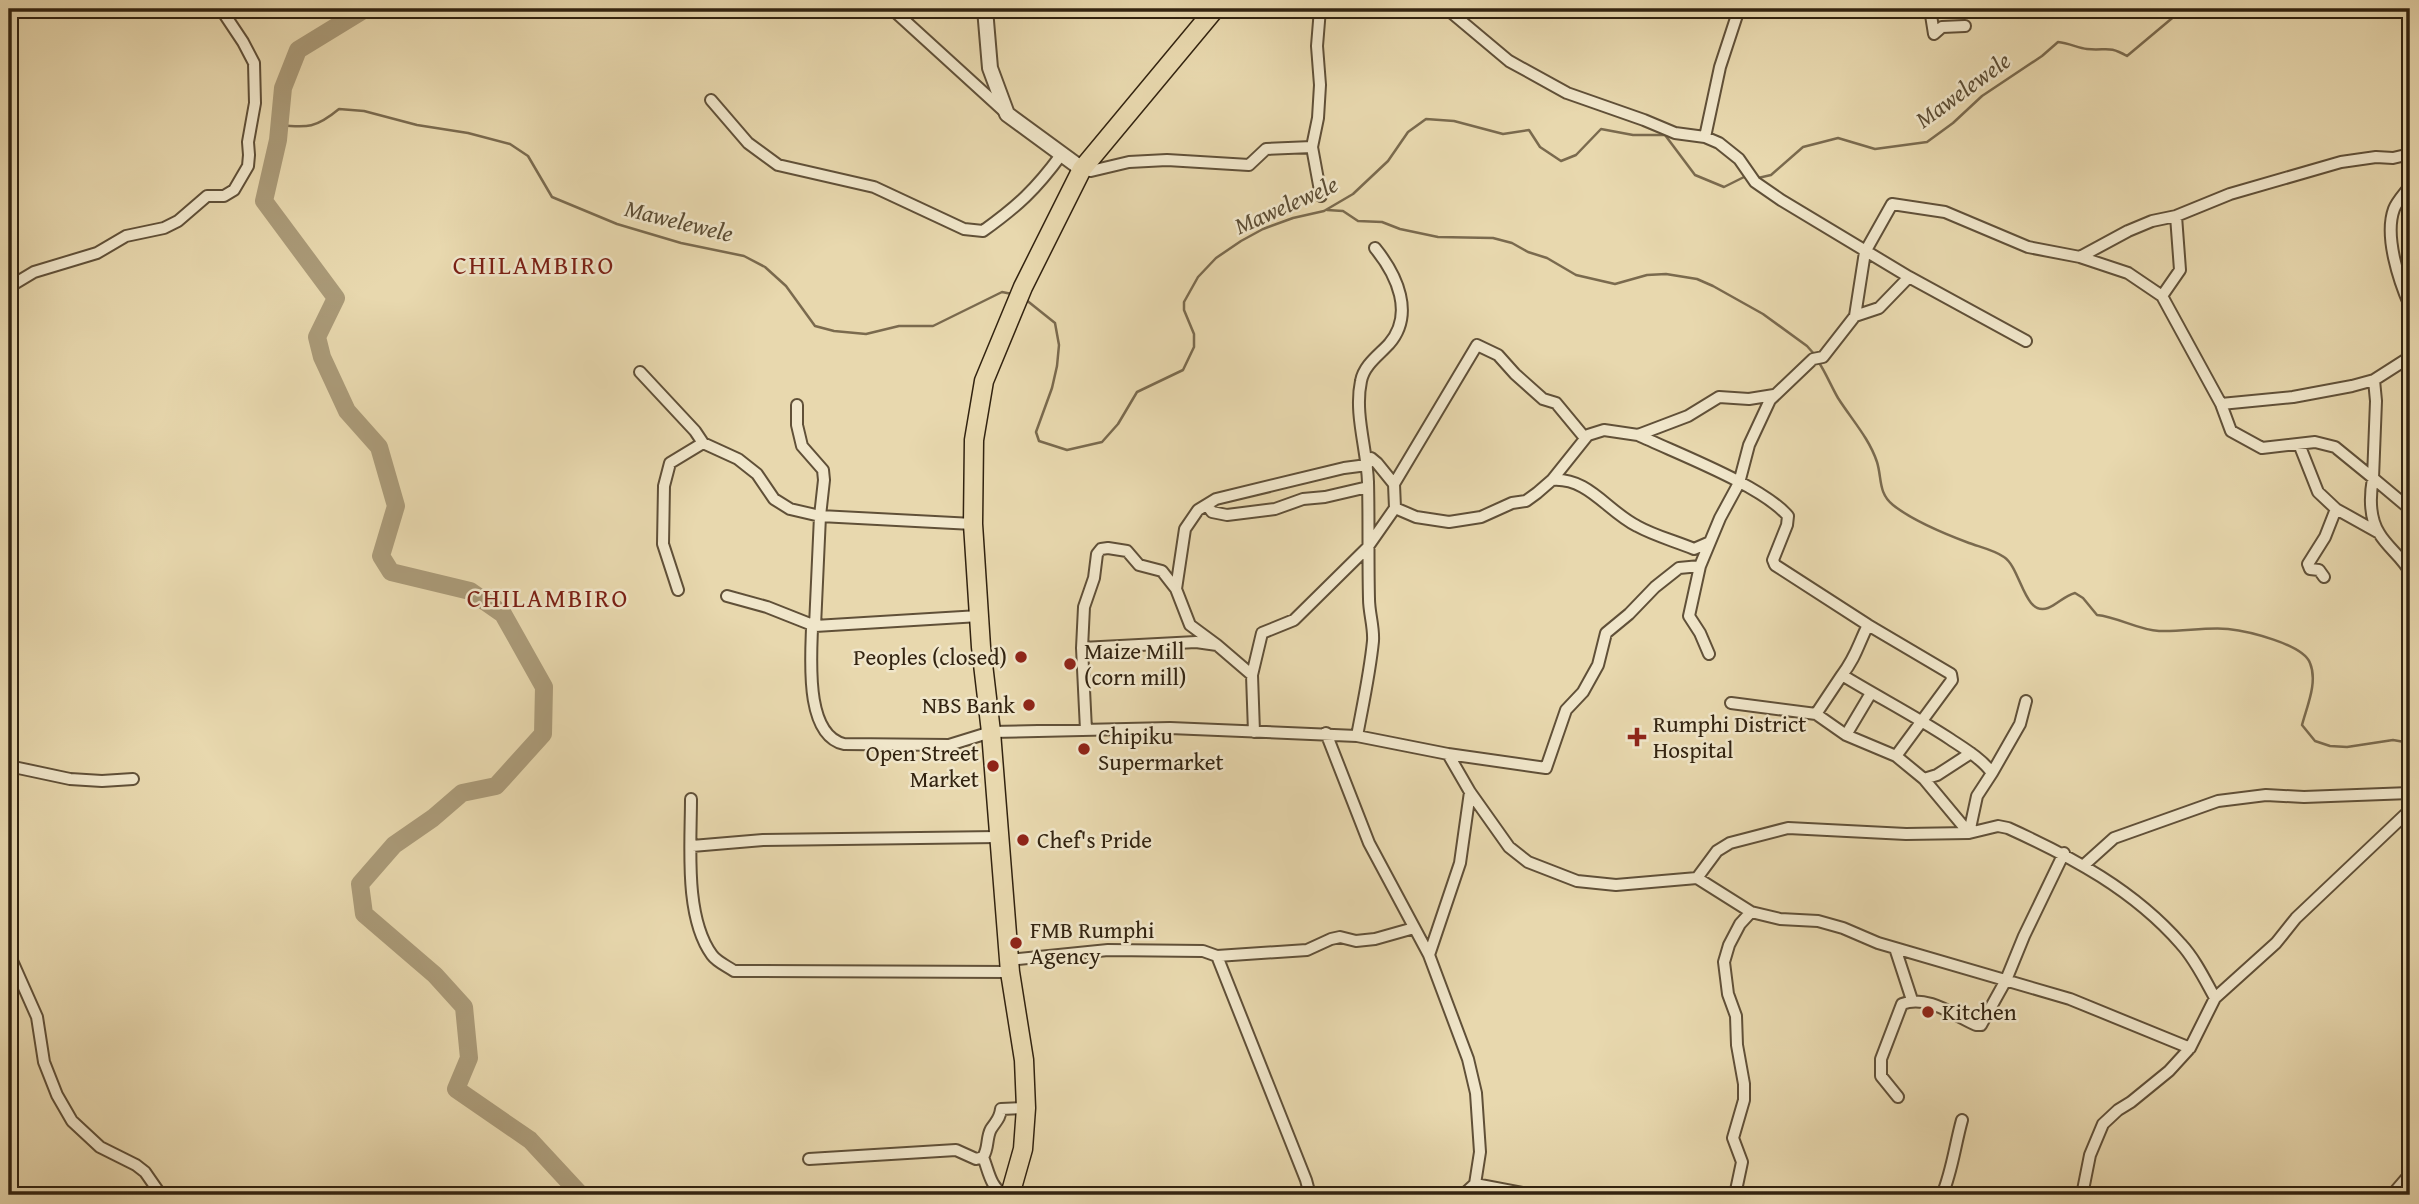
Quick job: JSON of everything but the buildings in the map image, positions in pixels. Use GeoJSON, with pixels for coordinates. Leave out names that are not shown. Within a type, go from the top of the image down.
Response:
{"type":"FeatureCollection","features":[{"type":"Feature","properties":{"kind":"main road"},"geometry":{"type":"LineString","coordinates":[[1010,1195],[1023,1149],[1026,1108],[1024,1060],[1010,966],[998,837],[973,524],[974,440],[984,381],[1021,293],[1082,169],[1215,9]]}},
{"type":"Feature","properties":{"kind":"street"},"geometry":{"type":"LineString","coordinates":[[9,287],[34,272],[97,253],[126,236],[164,228],[178,221],[207,196],[224,196],[234,190],[248,166],[248,142],[255,103],[254,63],[221,9]]}},
{"type":"Feature","properties":{"kind":"street"},"geometry":{"type":"LineString","coordinates":[[892,9],[1007,114],[1082,169],[1091,171],[1129,162],[1167,160],[1250,165],[1266,149],[1312,147]]}},
{"type":"Feature","properties":{"kind":"street"},"geometry":{"type":"LineString","coordinates":[[985,9],[990,68],[1007,114]]}},
{"type":"Feature","properties":{"kind":"street"},"geometry":{"type":"LineString","coordinates":[[1320,9],[1317,46],[1320,85],[1318,118],[1312,147],[1321,196]]}},
{"type":"Feature","properties":{"kind":"street"},"geometry":{"type":"LineString","coordinates":[[1447,9],[1509,61],[1567,93],[1675,133],[1705,137],[1719,143],[1739,159],[1752,177],[1819,225],[2026,341]]}},
{"type":"Feature","properties":{"kind":"street"},"geometry":{"type":"LineString","coordinates":[[1705,137],[1720,67],[1739,9]]}},
{"type":"Feature","properties":{"kind":"street"},"geometry":{"type":"LineString","coordinates":[[1930,9],[1934,34],[1942,27],[1965,26]]}},
{"type":"Feature","properties":{"kind":"street"},"geometry":{"type":"LineString","coordinates":[[711,100],[748,143],[778,164],[874,187],[964,229],[983,231],[1017,207],[1061,155]]}},
{"type":"Feature","properties":{"kind":"street"},"geometry":{"type":"LineString","coordinates":[[2080,257],[2128,231],[2152,221],[2176,216],[2230,194],[2341,162],[2410,154]]}},
{"type":"Feature","properties":{"kind":"street"},"geometry":{"type":"LineString","coordinates":[[2410,186],[2394,209],[2391,240],[2395,265],[2410,306]]}},
{"type":"Feature","properties":{"kind":"street"},"geometry":{"type":"LineString","coordinates":[[1855,316],[1865,252],[1892,204],[1945,212],[2028,247],[2080,257],[2128,273],[2162,296],[2221,404],[2231,431],[2262,448],[2315,442],[2335,446],[2410,509]]}},
{"type":"Feature","properties":{"kind":"street"},"geometry":{"type":"LineString","coordinates":[[2162,296],[2180,270],[2176,216]]}},
{"type":"Feature","properties":{"kind":"street"},"geometry":{"type":"LineString","coordinates":[[1357,736],[1373,638],[1369,607],[1367,465],[1362,443],[1360,383],[1363,373],[1400,328],[1403,312],[1402,297],[1375,248]]}},
{"type":"Feature","properties":{"kind":"street"},"geometry":{"type":"LineString","coordinates":[[1709,654],[1689,616],[1700,566],[1720,519],[1740,483],[1744,462],[1763,411],[1774,395],[1818,358],[1855,316],[1879,308],[1909,277]]}},
{"type":"Feature","properties":{"kind":"street"},"geometry":{"type":"LineString","coordinates":[[1254,733],[1252,675],[1262,633],[1294,620],[1367,548],[1395,508],[1394,484],[1477,345],[1498,355],[1543,399],[1556,403],[1585,438]]}},
{"type":"Feature","properties":{"kind":"street"},"geometry":{"type":"LineString","coordinates":[[2221,404],[2316,393],[2374,380],[2410,357]]}},
{"type":"Feature","properties":{"kind":"street"},"geometry":{"type":"LineString","coordinates":[[640,372],[704,443],[738,459],[757,474],[774,499],[790,509],[820,516],[973,524]]}},
{"type":"Feature","properties":{"kind":"street"},"geometry":{"type":"LineString","coordinates":[[2374,380],[2376,401],[2371,493],[2374,520],[2379,533],[2410,572]]}},
{"type":"Feature","properties":{"kind":"street"},"geometry":{"type":"LineString","coordinates":[[1638,435],[1688,416],[1719,397],[1749,399],[1774,395]]}},
{"type":"Feature","properties":{"kind":"street"},"geometry":{"type":"LineString","coordinates":[[797,405],[797,425],[802,446],[822,470],[824,480],[815,626],[812,628],[811,676],[820,725],[834,741],[844,744],[949,745],[991,732],[1170,728],[1254,733],[1326,733],[1546,768],[1566,710],[1583,692],[1598,665],[1606,633],[1679,568],[1700,566]]}},
{"type":"Feature","properties":{"kind":"street"},"geometry":{"type":"LineString","coordinates":[[1395,508],[1416,517],[1449,522],[1481,517],[1512,503],[1526,501],[1552,480],[1585,438],[1604,430],[1638,435],[1740,483],[1781,508],[1788,516],[1773,560],[1774,565],[1951,674],[1952,680],[1896,756]]}},
{"type":"Feature","properties":{"kind":"street"},"geometry":{"type":"LineString","coordinates":[[678,590],[663,544],[664,486],[670,463],[704,443]]}},
{"type":"Feature","properties":{"kind":"street"},"geometry":{"type":"LineString","coordinates":[[2299,444],[2318,492],[2336,509],[2379,533]]}},
{"type":"Feature","properties":{"kind":"street"},"geometry":{"type":"LineString","coordinates":[[1176,589],[1185,530],[1198,510],[1216,499],[1367,465],[1371,458],[1394,484]]}},
{"type":"Feature","properties":{"kind":"street"},"geometry":{"type":"LineString","coordinates":[[1552,480],[1565,479],[1583,486],[1636,526],[1694,549],[1710,542]]}},
{"type":"Feature","properties":{"kind":"street"},"geometry":{"type":"LineString","coordinates":[[1207,505],[1212,512],[1227,515],[1275,509],[1303,499],[1368,487]]}},
{"type":"Feature","properties":{"kind":"street"},"geometry":{"type":"LineString","coordinates":[[2324,577],[2319,570],[2310,569],[2308,564],[2325,537],[2336,509]]}},
{"type":"Feature","properties":{"kind":"street"},"geometry":{"type":"LineString","coordinates":[[1086,730],[1082,648],[1084,607],[1094,578],[1097,554],[1101,550],[1108,548],[1127,551],[1139,565],[1162,571],[1176,589],[1190,625],[1252,675]]}},
{"type":"Feature","properties":{"kind":"street"},"geometry":{"type":"LineString","coordinates":[[727,596],[767,607],[815,626],[979,616]]}},
{"type":"Feature","properties":{"kind":"street"},"geometry":{"type":"LineString","coordinates":[[1816,714],[1855,659],[1860,640],[1868,625]]}},
{"type":"Feature","properties":{"kind":"street"},"geometry":{"type":"LineString","coordinates":[[1082,648],[1196,642],[1217,645]]}},
{"type":"Feature","properties":{"kind":"street"},"geometry":{"type":"LineString","coordinates":[[1842,675],[1923,721],[1971,753],[1992,773]]}},
{"type":"Feature","properties":{"kind":"street"},"geometry":{"type":"LineString","coordinates":[[1846,735],[1871,693]]}},
{"type":"Feature","properties":{"kind":"street"},"geometry":{"type":"LineString","coordinates":[[1969,833],[1978,796],[2020,724],[2026,701]]}},
{"type":"Feature","properties":{"kind":"street"},"geometry":{"type":"LineString","coordinates":[[1731,703],[1816,714],[1846,735],[1896,756],[1924,779],[1969,833]]}},
{"type":"Feature","properties":{"kind":"street"},"geometry":{"type":"LineString","coordinates":[[1326,733],[1369,843],[1429,955],[1468,1059],[1476,1093],[1480,1152],[1475,1184],[1463,1195]]}},
{"type":"Feature","properties":{"kind":"street"},"geometry":{"type":"LineString","coordinates":[[1924,779],[1937,775],[1971,753]]}},
{"type":"Feature","properties":{"kind":"street"},"geometry":{"type":"LineString","coordinates":[[1448,754],[1509,847],[1528,862],[1577,881],[1616,885],[1698,878],[1752,912],[1780,919],[1818,921],[1843,928],[1895,948],[2070,999],[2190,1048]]}},
{"type":"Feature","properties":{"kind":"street"},"geometry":{"type":"LineString","coordinates":[[9,766],[70,779],[134,779]]}},
{"type":"Feature","properties":{"kind":"street"},"geometry":{"type":"LineString","coordinates":[[1429,955],[1460,863],[1471,792]]}},
{"type":"Feature","properties":{"kind":"street"},"geometry":{"type":"LineString","coordinates":[[2084,865],[2114,838],[2218,801],[2266,795],[2304,797],[2410,793]]}},
{"type":"Feature","properties":{"kind":"street"},"geometry":{"type":"LineString","coordinates":[[691,799],[695,911],[703,938],[713,957],[734,971],[1010,966],[1108,950],[1203,951],[1217,956],[1307,950],[1340,937],[1356,941],[1375,939],[1414,928]]}},
{"type":"Feature","properties":{"kind":"street"},"geometry":{"type":"LineString","coordinates":[[2082,1195],[2090,1155],[2104,1124],[2169,1071],[2190,1048],[2215,998],[2276,943],[2297,918],[2410,810]]}},
{"type":"Feature","properties":{"kind":"street"},"geometry":{"type":"LineString","coordinates":[[1698,878],[1717,851],[1730,843],[1788,828],[1906,834],[1969,833],[1998,826],[2064,853],[2136,901],[2183,945],[2215,998]]}},
{"type":"Feature","properties":{"kind":"street"},"geometry":{"type":"LineString","coordinates":[[692,846],[763,840],[998,837]]}},
{"type":"Feature","properties":{"kind":"street"},"geometry":{"type":"LineString","coordinates":[[1898,1097],[1881,1076],[1881,1059],[1902,1004],[1912,1000],[1928,1003],[1976,1026],[1981,1025],[2006,980],[2064,853]]}},
{"type":"Feature","properties":{"kind":"street"},"geometry":{"type":"LineString","coordinates":[[1735,1195],[1742,1161],[1733,1138],[1744,1100],[1744,1083],[1737,1045],[1737,1016],[1728,994],[1724,962],[1726,951],[1740,924],[1752,912]]}},
{"type":"Feature","properties":{"kind":"street"},"geometry":{"type":"LineString","coordinates":[[1895,948],[1912,1000]]}},
{"type":"Feature","properties":{"kind":"street"},"geometry":{"type":"LineString","coordinates":[[9,954],[37,1017],[44,1062],[57,1096],[72,1121],[100,1147],[145,1172],[161,1195]]}},
{"type":"Feature","properties":{"kind":"street"},"geometry":{"type":"LineString","coordinates":[[1217,956],[1310,1195]]}},
{"type":"Feature","properties":{"kind":"street"},"geometry":{"type":"LineString","coordinates":[[809,1159],[956,1150],[976,1158],[983,1157],[988,1150],[990,1131],[1000,1120],[1001,1109],[1026,1108]]}},
{"type":"Feature","properties":{"kind":"street"},"geometry":{"type":"LineString","coordinates":[[1942,1195],[1949,1178],[1952,1155],[1962,1120]]}},
{"type":"Feature","properties":{"kind":"street"},"geometry":{"type":"LineString","coordinates":[[983,1157],[992,1184],[1004,1195]]}},
{"type":"Feature","properties":{"kind":"street"},"geometry":{"type":"LineString","coordinates":[[2392,1195],[2410,1174]]}},
{"type":"Feature","properties":{"kind":"street"},"geometry":{"type":"LineString","coordinates":[[1475,1184],[1533,1195]]}},
{"type":"Feature","properties":{"kind":"waterway"},"geometry":{"type":"LineString","coordinates":[[365,9],[298,50],[283,88],[278,140],[264,201],[336,298],[317,337],[322,357],[347,411],[379,447],[396,506],[381,556],[391,572],[470,591],[503,614],[544,687],[543,734],[496,786],[462,793],[433,818],[394,845],[360,884],[364,914],[435,975],[464,1007],[469,1058],[456,1089],[530,1140],[581,1195]]}},
{"type":"Feature","properties":{"kind":"waterway","name":"Mawelewele"},"geometry":{"type":"LineString","coordinates":[[1758,178],[1771,175],[1803,147],[1838,138],[1875,149],[1927,142],[1953,123],[1982,96],[2042,56],[2058,42],[2087,49],[2111,49],[2127,56],[2183,9]]}},
{"type":"Feature","properties":{"kind":"waterway","name":"Mawelewele"},"geometry":{"type":"LineString","coordinates":[[279,125],[311,125],[324,120],[339,109],[364,111],[510,144],[528,156],[552,197],[617,224],[681,243],[744,256],[765,267],[786,286],[815,326],[834,331],[866,334],[899,326],[933,326],[1002,292],[1012,294]]}},
{"type":"Feature","properties":{"kind":"waterway","name":"Mawelewele"},"geometry":{"type":"LineString","coordinates":[[1025,299],[1055,323],[1059,345],[1052,388],[1036,432],[1039,441],[1067,450],[1102,442],[1118,424],[1137,392],[1183,370],[1194,347],[1194,334],[1184,310],[1184,302],[1198,277],[1216,258],[1263,229],[1324,211],[1353,194],[1388,161],[1408,132],[1426,119],[1454,121],[1503,134],[1529,130],[1540,147],[1561,161],[1576,155],[1601,129],[1633,135],[1665,135],[1695,175],[1724,187],[1744,177],[1748,179]]}},
{"type":"Feature","properties":{"kind":"waterway"},"geometry":{"type":"LineString","coordinates":[[1327,210],[1343,211],[1358,221],[1382,222],[1400,229],[1438,237],[1493,238],[1547,258],[1576,275],[1615,284],[1647,275],[1666,274],[1697,279],[1763,314],[1807,346],[1815,355]]}},
{"type":"Feature","properties":{"kind":"waterway"},"geometry":{"type":"LineString","coordinates":[[1818,361],[1838,398],[1870,445],[1888,500],[1929,527],[2004,557],[2015,571],[2033,605],[2040,609],[2048,608],[2075,593],[2083,598],[2097,615],[2143,628],[2159,631],[2228,629],[2248,632],[2286,644],[2305,656],[2310,663],[2312,686],[2302,725],[2315,741],[2330,746],[2347,747],[2393,740],[2410,743]]}},
{"type":"Feature","properties":{"kind":"place","name":"Peoples (closed)"},"geometry":{"type":"Point","coordinates":[1021,657]}},
{"type":"Feature","properties":{"kind":"place","name":"Maize Mill (corn mill)"},"geometry":{"type":"Point","coordinates":[1070,664]}},
{"type":"Feature","properties":{"kind":"place","name":"NBS Bank"},"geometry":{"type":"Point","coordinates":[1029,705]}},
{"type":"Feature","properties":{"kind":"place","name":"Rumphi District Hospital"},"geometry":{"type":"Point","coordinates":[1637,737]}},
{"type":"Feature","properties":{"kind":"place","name":"Chipiku Supermarket"},"geometry":{"type":"Point","coordinates":[1084,749]}},
{"type":"Feature","properties":{"kind":"place","name":"Open Street Market"},"geometry":{"type":"Point","coordinates":[993,766]}},
{"type":"Feature","properties":{"kind":"place","name":"Chef's Pride"},"geometry":{"type":"Point","coordinates":[1023,840]}},
{"type":"Feature","properties":{"kind":"place","name":"FMB Rumphi Agency"},"geometry":{"type":"Point","coordinates":[1016,943]}},
{"type":"Feature","properties":{"kind":"place","name":"Kitchen"},"geometry":{"type":"Point","coordinates":[1928,1012]}},
{"type":"Feature","properties":{"kind":"district","name":"CHILAMBIRO"},"geometry":{"type":"Point","coordinates":[534,265]}},
{"type":"Feature","properties":{"kind":"district","name":"CHILAMBIRO"},"geometry":{"type":"Point","coordinates":[548,598]}}]}
